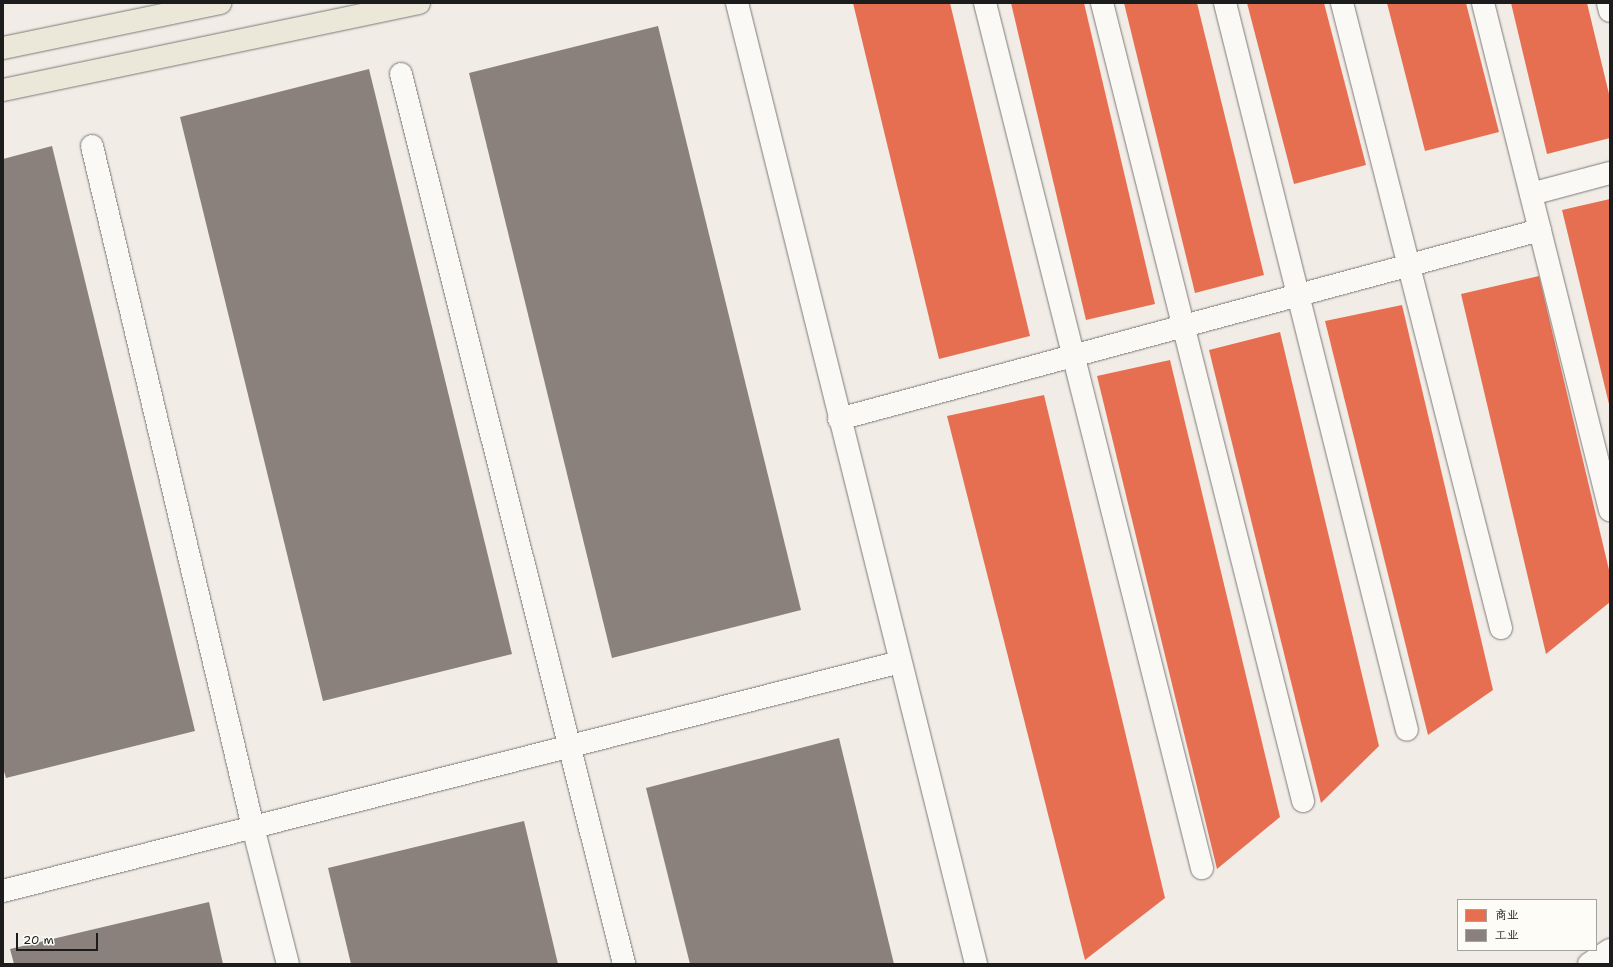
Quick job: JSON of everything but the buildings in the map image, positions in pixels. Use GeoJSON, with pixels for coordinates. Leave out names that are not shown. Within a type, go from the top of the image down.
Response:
{"type":"FeatureCollection","features":[{"type":"Feature","properties":{"kind":"main road"},"geometry":{"type":"LineString","coordinates":[[3,48],[220,3]]}},
{"type":"Feature","properties":{"kind":"main road"},"geometry":{"type":"LineString","coordinates":[[3,90],[419,3]]}},
{"type":"Feature","properties":{"kind":"street"},"geometry":{"type":"LineString","coordinates":[[737,3],[839,419],[976,964]]}},
{"type":"Feature","properties":{"kind":"street"},"geometry":{"type":"LineString","coordinates":[[985,3],[1202,868]]}},
{"type":"Feature","properties":{"kind":"street"},"geometry":{"type":"LineString","coordinates":[[1102,3],[1302,801]]}},
{"type":"Feature","properties":{"kind":"street"},"geometry":{"type":"LineString","coordinates":[[1225,3],[1407,730]]}},
{"type":"Feature","properties":{"kind":"street"},"geometry":{"type":"LineString","coordinates":[[1342,3],[1501,628]]}},
{"type":"Feature","properties":{"kind":"street"},"geometry":{"type":"LineString","coordinates":[[1483,3],[1610,510]]}},
{"type":"Feature","properties":{"kind":"street"},"geometry":{"type":"LineString","coordinates":[[1608,3],[1610,11]]}},
{"type":"Feature","properties":{"kind":"street"},"geometry":{"type":"LineString","coordinates":[[401,74],[624,964]]}},
{"type":"Feature","properties":{"kind":"street"},"geometry":{"type":"LineString","coordinates":[[92,146],[253,827],[288,964]]}},
{"type":"Feature","properties":{"kind":"street"},"geometry":{"type":"LineString","coordinates":[[1531,194],[1610,173]]}},
{"type":"Feature","properties":{"kind":"street"},"geometry":{"type":"LineString","coordinates":[[839,419],[1540,230]]}},
{"type":"Feature","properties":{"kind":"street"},"geometry":{"type":"LineString","coordinates":[[3,891],[900,662]]}},
{"type":"Feature","properties":{"kind":"street"},"geometry":{"type":"LineString","coordinates":[[1589,964],[1610,950]]}}]}
